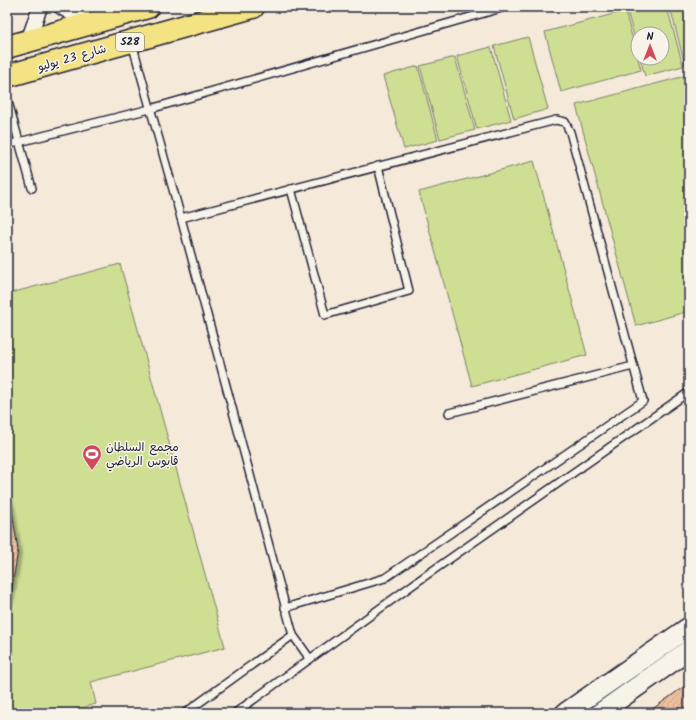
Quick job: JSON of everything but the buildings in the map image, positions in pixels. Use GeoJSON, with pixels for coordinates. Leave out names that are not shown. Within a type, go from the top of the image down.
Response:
{"type":"FeatureCollection","features":[{"type":"Feature","properties":{"kind":"main road","name":"S28"},"geometry":{"type":"LineString","coordinates":[[7,47],[148,7]]}},
{"type":"Feature","properties":{"kind":"main road","name":"شارع 23 يوليو"},"geometry":{"type":"LineString","coordinates":[[7,76],[253,7]]}},
{"type":"Feature","properties":{"kind":"street"},"geometry":{"type":"LineString","coordinates":[[28,41],[40,7]]}},
{"type":"Feature","properties":{"kind":"street"},"geometry":{"type":"LineString","coordinates":[[61,7],[88,23]]}},
{"type":"Feature","properties":{"kind":"street"},"geometry":{"type":"LineString","coordinates":[[565,713],[689,627]]}},
{"type":"Feature","properties":{"kind":"street"},"geometry":{"type":"LineString","coordinates":[[600,713],[689,650]]}},
{"type":"Feature","properties":{"kind":"lane"},"geometry":{"type":"LineString","coordinates":[[7,145],[150,109],[505,7]]}},
{"type":"Feature","properties":{"kind":"lane"},"geometry":{"type":"LineString","coordinates":[[132,41],[285,608],[293,635],[310,659]]}},
{"type":"Feature","properties":{"kind":"lane"},"geometry":{"type":"LineString","coordinates":[[7,98],[32,188]]}},
{"type":"Feature","properties":{"kind":"lane"},"geometry":{"type":"LineString","coordinates":[[181,218],[556,120],[565,122],[570,132],[643,401],[385,578],[285,608]]}},
{"type":"Feature","properties":{"kind":"lane"},"geometry":{"type":"LineString","coordinates":[[291,189],[325,315],[409,291],[378,166]]}},
{"type":"Feature","properties":{"kind":"lane"},"geometry":{"type":"LineString","coordinates":[[449,412],[633,366]]}},
{"type":"Feature","properties":{"kind":"lane"},"geometry":{"type":"LineString","coordinates":[[235,713],[425,576],[689,392]]}},
{"type":"Feature","properties":{"kind":"lane"},"geometry":{"type":"LineString","coordinates":[[185,713],[293,635]]}},
{"type":"Feature","properties":{"kind":"green space"},"geometry":{"type":"Polygon","coordinates":[[[626,7],[667,7],[683,66],[645,76],[642,66],[670,66],[670,26],[631,26],[626,7]]]}},
{"type":"Feature","properties":{"kind":"green space"},"geometry":{"type":"Polygon","coordinates":[[[670,7],[689,7],[689,64],[685,65],[670,7]]]}},
{"type":"Feature","properties":{"kind":"green space"},"geometry":{"type":"Polygon","coordinates":[[[625,11],[630,29],[630,66],[640,66],[641,70],[561,92],[545,32],[625,11]]]}},
{"type":"Feature","properties":{"kind":"green space"},"geometry":{"type":"Polygon","coordinates":[[[528,37],[548,109],[514,119],[494,46],[528,37]]]}},
{"type":"Feature","properties":{"kind":"green space"},"geometry":{"type":"Polygon","coordinates":[[[491,47],[511,120],[477,129],[457,56],[491,47]]]}},
{"type":"Feature","properties":{"kind":"green space"},"geometry":{"type":"Polygon","coordinates":[[[455,57],[475,130],[440,139],[420,66],[455,57]]]}},
{"type":"Feature","properties":{"kind":"green space"},"geometry":{"type":"Polygon","coordinates":[[[418,66],[438,140],[404,149],[383,76],[418,66]]]}},
{"type":"Feature","properties":{"kind":"green space"},"geometry":{"type":"Polygon","coordinates":[[[689,75],[689,311],[636,326],[576,105],[689,75]]]}},
{"type":"Feature","properties":{"kind":"green space"},"geometry":{"type":"Polygon","coordinates":[[[534,161],[587,355],[472,386],[419,192],[534,161]]]}},
{"type":"Feature","properties":{"kind":"green space","name":"مجمع السلطان قابوس الرياضي"},"geometry":{"type":"Polygon","coordinates":[[[120,264],[225,647],[91,682],[96,704],[63,713],[7,713],[7,294],[120,264]]]}},
{"type":"Feature","properties":{"kind":"place","name":"مجمع السلطان قابوس الرياضي"},"geometry":{"type":"Point","coordinates":[92,471]}}]}
